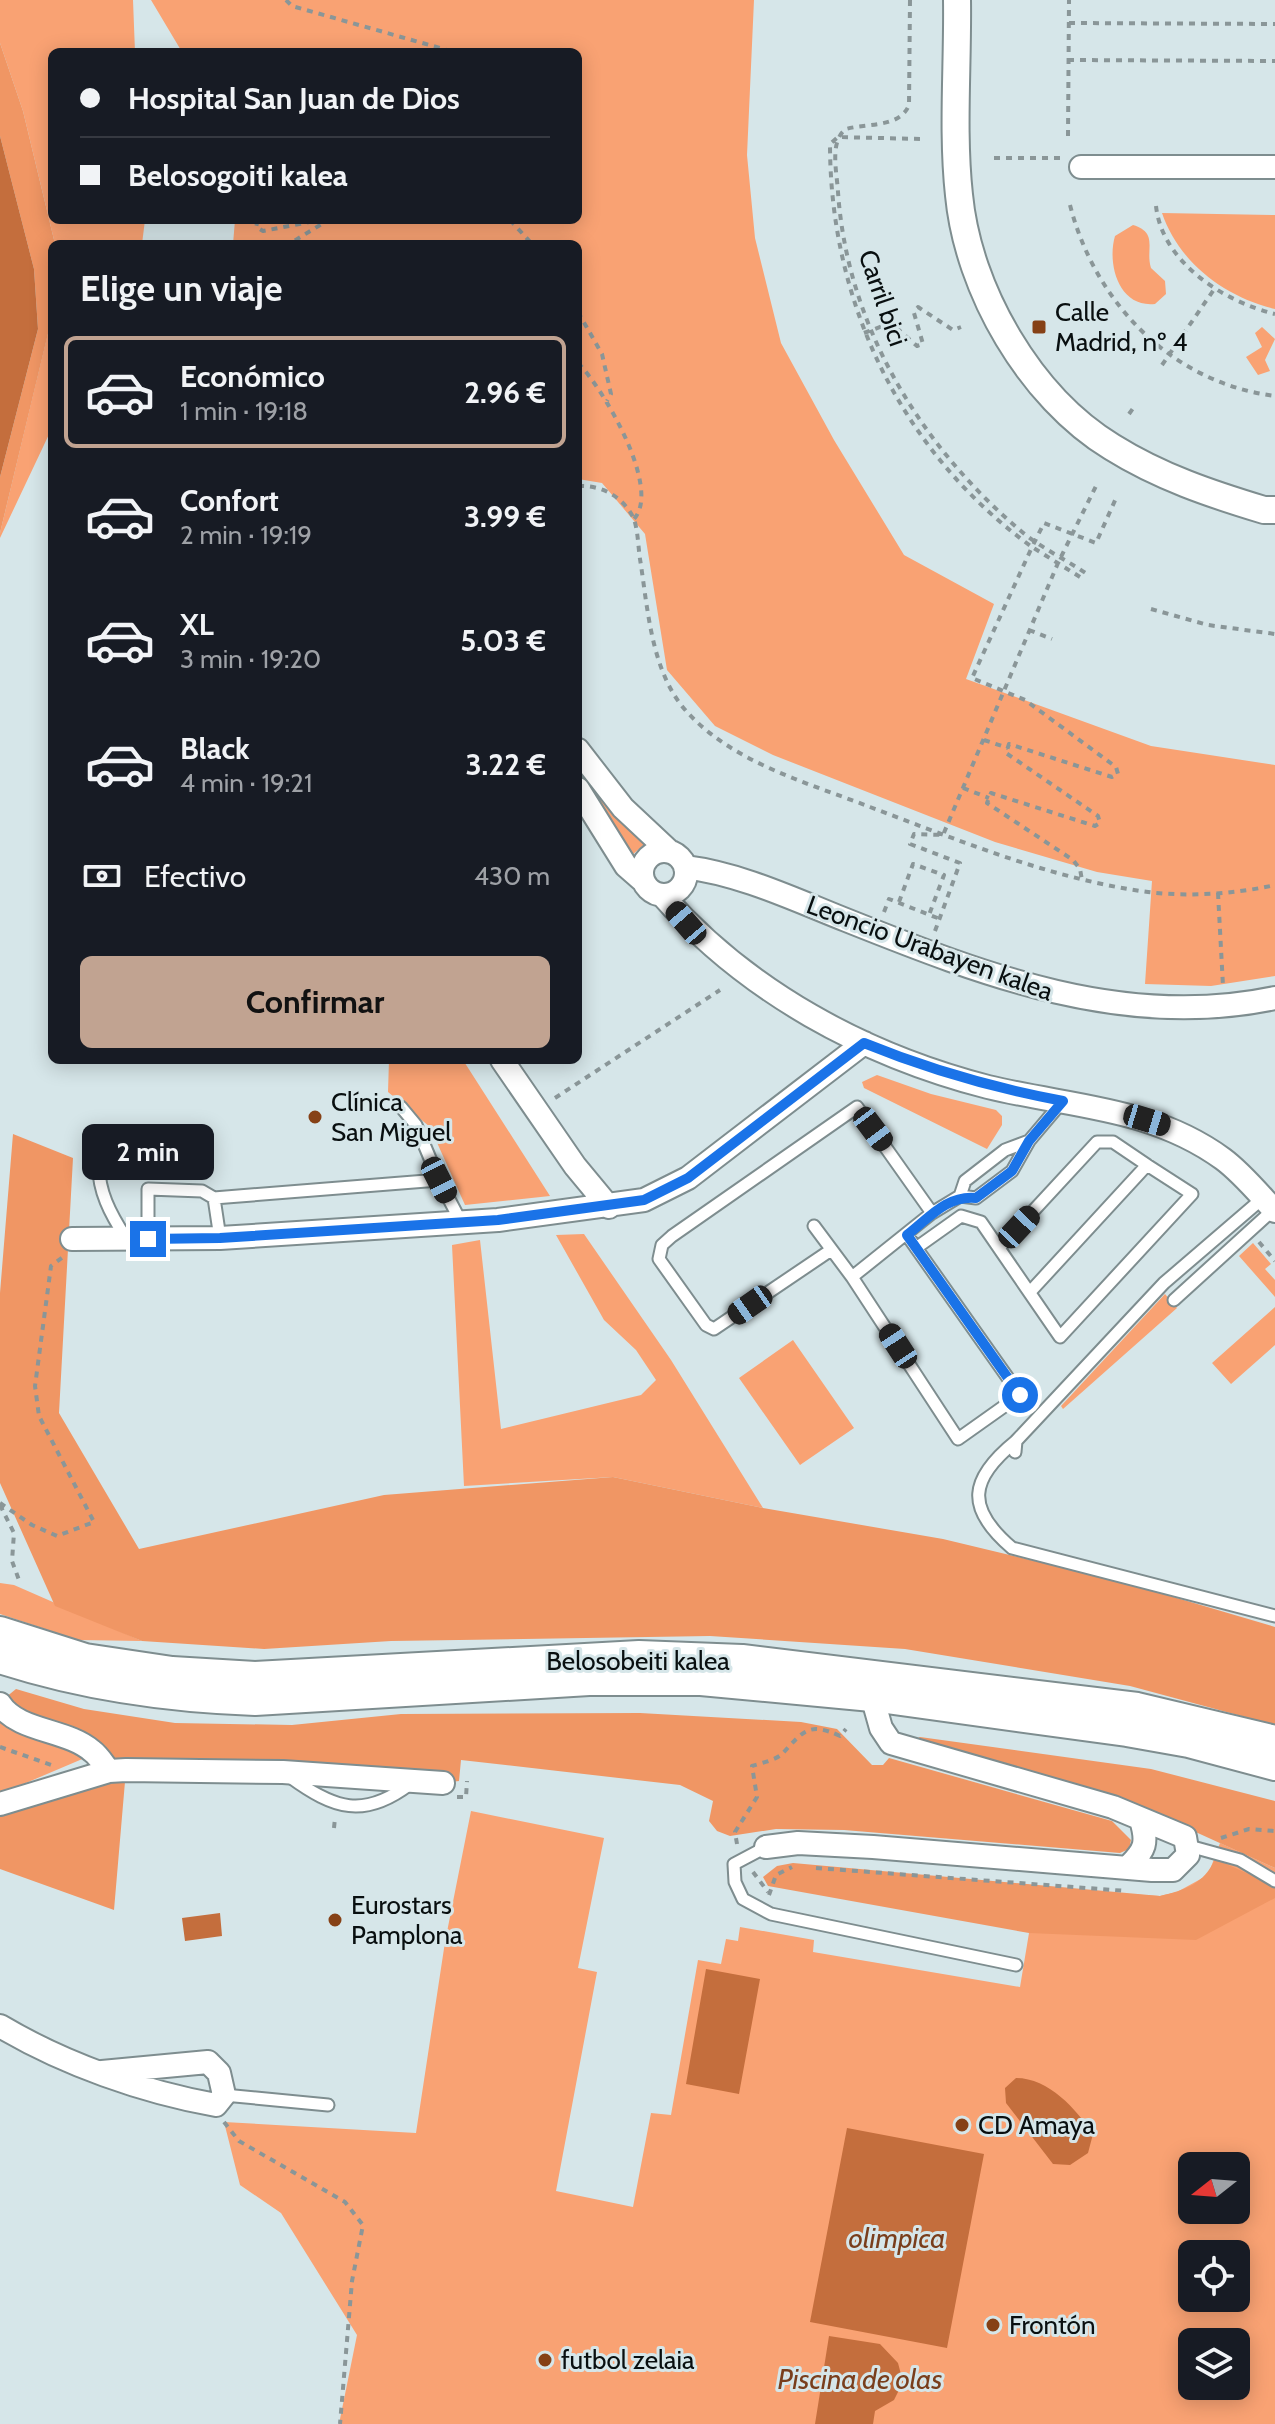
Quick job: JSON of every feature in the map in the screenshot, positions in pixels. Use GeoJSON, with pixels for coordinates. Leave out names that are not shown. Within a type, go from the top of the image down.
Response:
{"type":"FeatureCollection","features":[{"type":"Feature","properties":{"kind":"main road","name":"Belosobeiti kalea"},"geometry":{"type":"LineString","coordinates":[[1,1653],[73,1679],[128,1690],[212,1699],[255,1700],[649,1679],[762,1684],[1127,1731],[1189,1742],[1275,1765]]}},
{"type":"Feature","properties":{"kind":"main road","name":"Belosobeiti kalea"},"geometry":{"type":"LineString","coordinates":[[1,1653],[85,1659],[172,1672],[255,1677],[639,1656],[742,1660],[1137,1708],[1275,1741]]}},
{"type":"Feature","properties":{"kind":"street"},"geometry":{"type":"LineString","coordinates":[[957,0],[959,196],[978,274],[1010,345],[1058,403],[1111,446],[1193,489],[1264,510],[1275,510]]}},
{"type":"Feature","properties":{"kind":"street"},"geometry":{"type":"LineString","coordinates":[[1073,163],[1275,167]]}},
{"type":"Feature","properties":{"kind":"street"},"geometry":{"type":"LineString","coordinates":[[582,755],[623,808],[678,859],[681,887],[662,895]]}},
{"type":"Feature","properties":{"kind":"street"},"geometry":{"type":"LineString","coordinates":[[582,796],[618,855],[649,890],[662,895],[736,968],[812,1017],[864,1043],[926,1068],[989,1087],[1104,1107],[1169,1127],[1224,1160],[1270,1206]]}},
{"type":"Feature","properties":{"kind":"street"},"geometry":{"type":"LineString","coordinates":[[642,880],[642,867],[649,856],[660,851],[678,859]]}},
{"type":"Feature","properties":{"kind":"street","name":"Leoncio Urabayen kalea"},"geometry":{"type":"LineString","coordinates":[[678,859],[757,884],[908,945],[1067,997],[1142,1007],[1200,1008],[1229,1008],[1275,998]]}},
{"type":"Feature","properties":{"kind":"street"},"geometry":{"type":"LineString","coordinates":[[72,1245],[461,1222],[609,1207],[644,1200],[688,1178],[864,1043]]}},
{"type":"Feature","properties":{"kind":"street"},"geometry":{"type":"LineString","coordinates":[[505,1064],[575,1166],[609,1207]]}},
{"type":"Feature","properties":{"kind":"street"},"geometry":{"type":"LineString","coordinates":[[766,1847],[843,1846],[1173,1870],[1188,1855],[1189,1846],[1185,1837],[1172,1829],[1084,1798],[903,1749],[885,1736],[872,1696]]}},
{"type":"Feature","properties":{"kind":"street"},"geometry":{"type":"LineString","coordinates":[[0,1704],[20,1719],[62,1734],[92,1751],[109,1771]]}},
{"type":"Feature","properties":{"kind":"street"},"geometry":{"type":"LineString","coordinates":[[0,1719],[76,1751],[109,1771]]}},
{"type":"Feature","properties":{"kind":"street"},"geometry":{"type":"LineString","coordinates":[[0,1804],[109,1771],[283,1772],[443,1783]]}},
{"type":"Feature","properties":{"kind":"street"},"geometry":{"type":"LineString","coordinates":[[1129,1866],[1145,1850],[1146,1837],[1141,1820]]}},
{"type":"Feature","properties":{"kind":"street"},"geometry":{"type":"LineString","coordinates":[[0,2026],[30,2044],[102,2072],[174,2098],[220,2100],[219,2073],[208,2062],[102,2072]]}},
{"type":"Feature","properties":{"kind":"lane"},"geometry":{"type":"LineString","coordinates":[[852,1277],[932,1213],[960,1196],[976,1198],[1012,1171],[1029,1141],[1063,1101]]}},
{"type":"Feature","properties":{"kind":"lane"},"geometry":{"type":"LineString","coordinates":[[401,1107],[416,1125],[461,1222]]}},
{"type":"Feature","properties":{"kind":"lane"},"geometry":{"type":"LineString","coordinates":[[831,1250],[714,1329],[706,1325],[659,1259],[662,1245],[672,1236],[857,1107],[932,1213]]}},
{"type":"Feature","properties":{"kind":"lane"},"geometry":{"type":"LineString","coordinates":[[960,1196],[965,1181],[1005,1150],[1029,1141]]}},
{"type":"Feature","properties":{"kind":"lane"},"geometry":{"type":"LineString","coordinates":[[916,1248],[961,1216],[981,1222],[1060,1337],[1192,1194],[1113,1142],[1097,1142],[999,1248]]}},
{"type":"Feature","properties":{"kind":"lane"},"geometry":{"type":"LineString","coordinates":[[99,1161],[102,1190],[112,1218],[137,1239],[148,1189],[202,1191],[214,1198],[439,1180]]}},
{"type":"Feature","properties":{"kind":"lane"},"geometry":{"type":"LineString","coordinates":[[1030,1292],[1147,1165]]}},
{"type":"Feature","properties":{"kind":"lane"},"geometry":{"type":"LineString","coordinates":[[214,1198],[220,1238]]}},
{"type":"Feature","properties":{"kind":"lane"},"geometry":{"type":"LineString","coordinates":[[1174,1300],[1270,1206]]}},
{"type":"Feature","properties":{"kind":"lane"},"geometry":{"type":"LineString","coordinates":[[1270,1206],[1164,1283],[1015,1446],[984,1472],[978,1493],[983,1518],[990,1529],[1012,1548],[1275,1616]]}},
{"type":"Feature","properties":{"kind":"lane"},"geometry":{"type":"LineString","coordinates":[[814,1226],[852,1277],[958,1439],[1020,1395],[907,1235]]}},
{"type":"Feature","properties":{"kind":"lane"},"geometry":{"type":"LineString","coordinates":[[1189,1846],[1240,1860],[1275,1881]]}},
{"type":"Feature","properties":{"kind":"lane"},"geometry":{"type":"LineString","coordinates":[[766,1847],[734,1864],[733,1870],[743,1899],[771,1914],[1016,1965]]}},
{"type":"Feature","properties":{"kind":"lane"},"geometry":{"type":"LineString","coordinates":[[220,2100],[328,2105]]}},
{"type":"Feature","properties":{"kind":"path"},"geometry":{"type":"LineString","coordinates":[[286,0],[292,6],[440,48]]}},
{"type":"Feature","properties":{"kind":"path"},"geometry":{"type":"LineString","coordinates":[[910,0],[906,113],[894,121],[846,129],[830,144],[834,223],[844,270],[864,333],[890,389],[929,447],[958,482],[1005,527],[1033,544]]}},
{"type":"Feature","properties":{"kind":"path"},"geometry":{"type":"LineString","coordinates":[[1068,136],[1069,0]]}},
{"type":"Feature","properties":{"kind":"path"},"geometry":{"type":"LineString","coordinates":[[1069,23],[1275,24]]}},
{"type":"Feature","properties":{"kind":"path"},"geometry":{"type":"LineString","coordinates":[[1068,60],[1275,61]]}},
{"type":"Feature","properties":{"kind":"path"},"geometry":{"type":"LineString","coordinates":[[838,137],[920,139]]}},
{"type":"Feature","properties":{"kind":"path","name":"Carril bici"},"geometry":{"type":"LineString","coordinates":[[838,137],[838,185],[845,243],[872,330],[898,386],[922,425],[979,493],[1033,544],[1087,574]]}},
{"type":"Feature","properties":{"kind":"path"},"geometry":{"type":"LineString","coordinates":[[994,158],[1073,163]]}},
{"type":"Feature","properties":{"kind":"path"},"geometry":{"type":"LineString","coordinates":[[1070,205],[1086,253],[1109,294],[1140,331],[1169,355],[1219,381],[1275,396]]}},
{"type":"Feature","properties":{"kind":"path"},"geometry":{"type":"LineString","coordinates":[[1156,206],[1161,227],[1186,264],[1215,288],[1256,309],[1275,314]]}},
{"type":"Feature","properties":{"kind":"path"},"geometry":{"type":"LineString","coordinates":[[257,224],[256,227],[263,231],[311,224]]}},
{"type":"Feature","properties":{"kind":"path"},"geometry":{"type":"LineString","coordinates":[[296,240],[322,224]]}},
{"type":"Feature","properties":{"kind":"path"},"geometry":{"type":"LineString","coordinates":[[514,224],[528,240]]}},
{"type":"Feature","properties":{"kind":"path"},"geometry":{"type":"LineString","coordinates":[[1162,365],[1215,288]]}},
{"type":"Feature","properties":{"kind":"path"},"geometry":{"type":"LineString","coordinates":[[864,333],[891,323],[917,346],[923,344],[914,313],[918,307],[953,330],[961,327]]}},
{"type":"Feature","properties":{"kind":"path"},"geometry":{"type":"LineString","coordinates":[[582,319],[602,354],[611,394],[607,401]]}},
{"type":"Feature","properties":{"kind":"path"},"geometry":{"type":"LineString","coordinates":[[582,368],[607,401],[640,481],[642,501],[640,512],[634,519]]}},
{"type":"Feature","properties":{"kind":"path"},"geometry":{"type":"LineString","coordinates":[[1129,414],[1134,407]]}},
{"type":"Feature","properties":{"kind":"path"},"geometry":{"type":"LineString","coordinates":[[943,835],[1059,561],[1097,484]]}},
{"type":"Feature","properties":{"kind":"path"},"geometry":{"type":"LineString","coordinates":[[582,487],[608,491],[623,502],[634,519],[651,631],[663,669],[685,711],[730,748],[799,780],[1053,874],[1151,892],[1218,893],[1275,885]]}},
{"type":"Feature","properties":{"kind":"path"},"geometry":{"type":"LineString","coordinates":[[1082,880],[1080,869],[1073,860],[987,803],[991,793],[1095,826],[1100,823],[1098,816],[1006,753],[1009,744],[1112,777],[1118,774],[1116,767],[1025,700],[972,678],[1044,523],[1096,543],[1117,496]]}},
{"type":"Feature","properties":{"kind":"path"},"geometry":{"type":"LineString","coordinates":[[1059,561],[1080,577]]}},
{"type":"Feature","properties":{"kind":"path"},"geometry":{"type":"LineString","coordinates":[[1151,609],[1208,625],[1275,634]]}},
{"type":"Feature","properties":{"kind":"path"},"geometry":{"type":"LineString","coordinates":[[1029,630],[1052,639]]}},
{"type":"Feature","properties":{"kind":"path"},"geometry":{"type":"LineString","coordinates":[[1025,700],[1028,694]]}},
{"type":"Feature","properties":{"kind":"path"},"geometry":{"type":"LineString","coordinates":[[984,740],[1008,748]]}},
{"type":"Feature","properties":{"kind":"path"},"geometry":{"type":"LineString","coordinates":[[963,788],[989,798]]}},
{"type":"Feature","properties":{"kind":"path"},"geometry":{"type":"LineString","coordinates":[[935,931],[960,863],[910,844],[914,834],[943,835]]}},
{"type":"Feature","properties":{"kind":"path"},"geometry":{"type":"LineString","coordinates":[[899,902],[913,864],[944,875],[929,915]]}},
{"type":"Feature","properties":{"kind":"path"},"geometry":{"type":"LineString","coordinates":[[1218,893],[1223,990]]}},
{"type":"Feature","properties":{"kind":"path"},"geometry":{"type":"LineString","coordinates":[[884,912],[889,899],[940,919]]}},
{"type":"Feature","properties":{"kind":"path"},"geometry":{"type":"LineString","coordinates":[[553,1100],[720,990]]}},
{"type":"Feature","properties":{"kind":"path"},"geometry":{"type":"LineString","coordinates":[[1259,1242],[1275,1261]]}},
{"type":"Feature","properties":{"kind":"path"},"geometry":{"type":"LineString","coordinates":[[0,1504],[32,1525],[57,1536],[94,1522],[39,1416],[35,1386],[51,1266],[72,1245]]}},
{"type":"Feature","properties":{"kind":"path"},"geometry":{"type":"LineString","coordinates":[[0,1504],[14,1533],[12,1561],[19,1580]]}},
{"type":"Feature","properties":{"kind":"path"},"geometry":{"type":"LineString","coordinates":[[735,1832],[757,1797],[752,1766],[780,1756],[791,1740],[806,1730],[828,1730],[840,1736],[846,1729]]}},
{"type":"Feature","properties":{"kind":"path"},"geometry":{"type":"LineString","coordinates":[[0,1747],[64,1769],[73,1783]]}},
{"type":"Feature","properties":{"kind":"path"},"geometry":{"type":"LineString","coordinates":[[1217,1840],[1249,1829],[1275,1831]]}},
{"type":"Feature","properties":{"kind":"path"},"geometry":{"type":"LineString","coordinates":[[771,1914],[771,1882],[782,1871],[799,1867]]}},
{"type":"Feature","properties":{"kind":"path"},"geometry":{"type":"LineString","coordinates":[[808,1867],[1134,1891]]}},
{"type":"Feature","properties":{"kind":"path"},"geometry":{"type":"LineString","coordinates":[[220,2100],[239,2141],[345,2202],[363,2225],[352,2281],[340,2424]]}},
{"type":"Feature","properties":{"kind":"shaded area"},"geometry":{"type":"Polygon","coordinates":[[[0,0],[133,0],[135,48],[48,48],[48,215],[23,111],[0,43],[0,0]]]}},
{"type":"Feature","properties":{"kind":"shaded area"},"geometry":{"type":"Polygon","coordinates":[[[151,0],[754,0],[747,155],[755,238],[781,343],[834,440],[904,555],[994,604],[966,679],[1151,746],[1275,765],[1275,976],[1211,986],[1145,984],[1152,881],[1097,872],[995,842],[773,755],[715,726],[667,670],[645,534],[602,483],[582,480],[582,240],[233,240],[235,224],[582,224],[582,48],[180,48],[151,0]]]}},
{"type":"Feature","properties":{"kind":"shaded area"},"geometry":{"type":"Polygon","coordinates":[[[0,43],[23,111],[54,240],[48,240],[48,334],[0,533],[0,477],[38,329],[34,269],[0,136],[0,43]]]}},
{"type":"Feature","properties":{"kind":"shaded area"},"geometry":{"type":"Polygon","coordinates":[[[1162,213],[1275,215],[1275,309],[1239,296],[1206,275],[1180,247],[1162,213]]]}},
{"type":"Feature","properties":{"kind":"shaded area"},"geometry":{"type":"Polygon","coordinates":[[[50,224],[144,224],[142,240],[54,240],[50,224]]]}},
{"type":"Feature","properties":{"kind":"shaded area"},"geometry":{"type":"Polygon","coordinates":[[[1133,225],[1149,237],[1151,268],[1165,281],[1166,294],[1155,304],[1132,299],[1118,282],[1114,270],[1115,236],[1133,225]]]}},
{"type":"Feature","properties":{"kind":"shaded area"},"geometry":{"type":"Polygon","coordinates":[[[1262,327],[1275,339],[1265,360],[1270,371],[1258,375],[1246,357],[1262,347],[1255,333],[1262,327]]]}},
{"type":"Feature","properties":{"kind":"shaded area"},"geometry":{"type":"Polygon","coordinates":[[[48,333],[48,436],[0,538],[48,333]]]}},
{"type":"Feature","properties":{"kind":"shaded area"},"geometry":{"type":"Polygon","coordinates":[[[588,779],[648,841],[631,856],[586,785],[588,779]]]}},
{"type":"Feature","properties":{"kind":"shaded area"},"geometry":{"type":"Polygon","coordinates":[[[389,1064],[466,1064],[550,1196],[465,1205],[430,1127],[388,1092],[389,1064]]]}},
{"type":"Feature","properties":{"kind":"shaded area"},"geometry":{"type":"Polygon","coordinates":[[[877,1075],[931,1094],[996,1110],[1002,1116],[1002,1125],[987,1149],[864,1088],[862,1082],[877,1075]]]}},
{"type":"Feature","properties":{"kind":"shaded area"},"geometry":{"type":"Polygon","coordinates":[[[13,1134],[73,1158],[59,1413],[139,1549],[384,1495],[613,1477],[763,1508],[943,1539],[1126,1583],[1275,1627],[1275,1725],[1130,1686],[905,1649],[710,1636],[391,1641],[264,1649],[142,1641],[55,1606],[0,1483],[0,1293],[13,1134]]]}},
{"type":"Feature","properties":{"kind":"shaded area"},"geometry":{"type":"Polygon","coordinates":[[[584,1234],[671,1360],[763,1508],[613,1477],[464,1486],[452,1245],[480,1240],[501,1429],[641,1395],[656,1380],[636,1350],[604,1320],[556,1235],[584,1234]]]}},
{"type":"Feature","properties":{"kind":"shaded area"},"geometry":{"type":"Polygon","coordinates":[[[1253,1243],[1271,1264],[1265,1269],[1275,1280],[1275,1297],[1239,1256],[1253,1243]]]}},
{"type":"Feature","properties":{"kind":"shaded area"},"geometry":{"type":"Polygon","coordinates":[[[1165,1294],[1177,1308],[1063,1409],[1061,1406],[1165,1294]]]}},
{"type":"Feature","properties":{"kind":"shaded area"},"geometry":{"type":"Polygon","coordinates":[[[1275,1307],[1275,1345],[1231,1384],[1212,1363],[1275,1307]]]}},
{"type":"Feature","properties":{"kind":"shaded area"},"geometry":{"type":"Polygon","coordinates":[[[793,1340],[854,1428],[800,1465],[739,1378],[793,1340]]]}},
{"type":"Feature","properties":{"kind":"shaded area"},"geometry":{"type":"Polygon","coordinates":[[[0,1583],[14,1585],[142,1641],[78,1640],[0,1614],[0,1583]]]}},
{"type":"Feature","properties":{"kind":"shaded area"},"geometry":{"type":"Polygon","coordinates":[[[16,1689],[84,1709],[175,1723],[292,1725],[401,1714],[640,1713],[801,1722],[837,1729],[872,1765],[883,1765],[889,1758],[1112,1821],[1131,1840],[1129,1849],[1120,1853],[844,1830],[776,1829],[730,1836],[717,1831],[709,1821],[713,1801],[680,1785],[461,1760],[459,1781],[443,1783],[126,1770],[114,1910],[0,1869],[0,1804],[107,1772],[0,1702],[16,1689]]]}},
{"type":"Feature","properties":{"kind":"shaded area"},"geometry":{"type":"Polygon","coordinates":[[[0,1706],[87,1757],[0,1794],[0,1706]]]}},
{"type":"Feature","properties":{"kind":"shaded area"},"geometry":{"type":"Polygon","coordinates":[[[920,1737],[1151,1769],[1275,1801],[1275,1868],[1189,1829],[914,1740],[920,1737]]]}},
{"type":"Feature","properties":{"kind":"shaded area","name":"CD Amaya"},"geometry":{"type":"Polygon","coordinates":[[[471,1811],[604,1838],[578,1968],[597,1972],[556,2191],[633,2207],[651,2113],[671,2115],[698,1960],[721,1964],[726,1939],[738,1941],[740,1927],[814,1940],[813,1952],[1020,1987],[1029,1933],[1029,1888],[1160,1896],[1177,1892],[1208,1875],[1220,1843],[1275,1868],[1275,2424],[339,2424],[357,2335],[281,2213],[240,2185],[224,2122],[416,2133],[445,1942],[471,1811]]]}},
{"type":"Feature","properties":{"kind":"shaded area"},"geometry":{"type":"Polygon","coordinates":[[[1215,1859],[1271,1884],[1275,1887],[1275,1898],[1196,1940],[1029,1933],[768,1886],[763,1877],[777,1866],[793,1863],[1160,1896],[1193,1885],[1211,1868],[1215,1859]]]}},
{"type":"Feature","properties":{"kind":"water"},"geometry":{"type":"Polygon","coordinates":[[[0,136],[34,269],[38,329],[0,477],[0,136]]]}},
{"type":"Feature","properties":{"kind":"water"},"geometry":{"type":"Polygon","coordinates":[[[220,1913],[222,1936],[185,1941],[182,1918],[220,1913]]]}},
{"type":"Feature","properties":{"kind":"water"},"geometry":{"type":"Polygon","coordinates":[[[706,1969],[760,1979],[739,2094],[686,2084],[706,1969]]]}},
{"type":"Feature","properties":{"kind":"water"},"geometry":{"type":"Polygon","coordinates":[[[1016,2078],[1040,2083],[1070,2105],[1093,2134],[1088,2153],[1070,2165],[1053,2164],[1006,2103],[1005,2088],[1016,2078]]]}},
{"type":"Feature","properties":{"kind":"water","name":"olimpica"},"geometry":{"type":"Polygon","coordinates":[[[847,2128],[984,2154],[947,2348],[810,2322],[847,2128]]]}},
{"type":"Feature","properties":{"kind":"water","name":"Piscina de olas"},"geometry":{"type":"Polygon","coordinates":[[[829,2336],[880,2344],[898,2363],[903,2382],[894,2400],[875,2411],[873,2424],[815,2424],[829,2336]]]}},
{"type":"Feature","properties":{"kind":"place","name":"Calle Madrid, nº 4"},"geometry":{"type":"Point","coordinates":[1039,327]}},
{"type":"Feature","properties":{"kind":"place","name":"Clínica San Miguel"},"geometry":{"type":"Point","coordinates":[315,1117]}},
{"type":"Feature","properties":{"kind":"place","name":"Eurostars Pamplona"},"geometry":{"type":"Point","coordinates":[335,1920]}},
{"type":"Feature","properties":{"kind":"place","name":"CD Amaya"},"geometry":{"type":"Point","coordinates":[962,2125]}},
{"type":"Feature","properties":{"kind":"place","name":"Frontón"},"geometry":{"type":"Point","coordinates":[993,2325]}},
{"type":"Feature","properties":{"kind":"place","name":"futbol zelaia"},"geometry":{"type":"Point","coordinates":[545,2360]}},
{"type":"Feature","properties":{"kind":"route"},"geometry":{"type":"LineString","coordinates":[[148,1239],[220,1238],[498,1220],[644,1200],[688,1178],[825,1077],[864,1043],[926,1068],[989,1087],[1063,1101],[1029,1141],[1012,1171],[976,1198],[960,1196],[932,1213],[907,1235],[1020,1395]]}}]}
